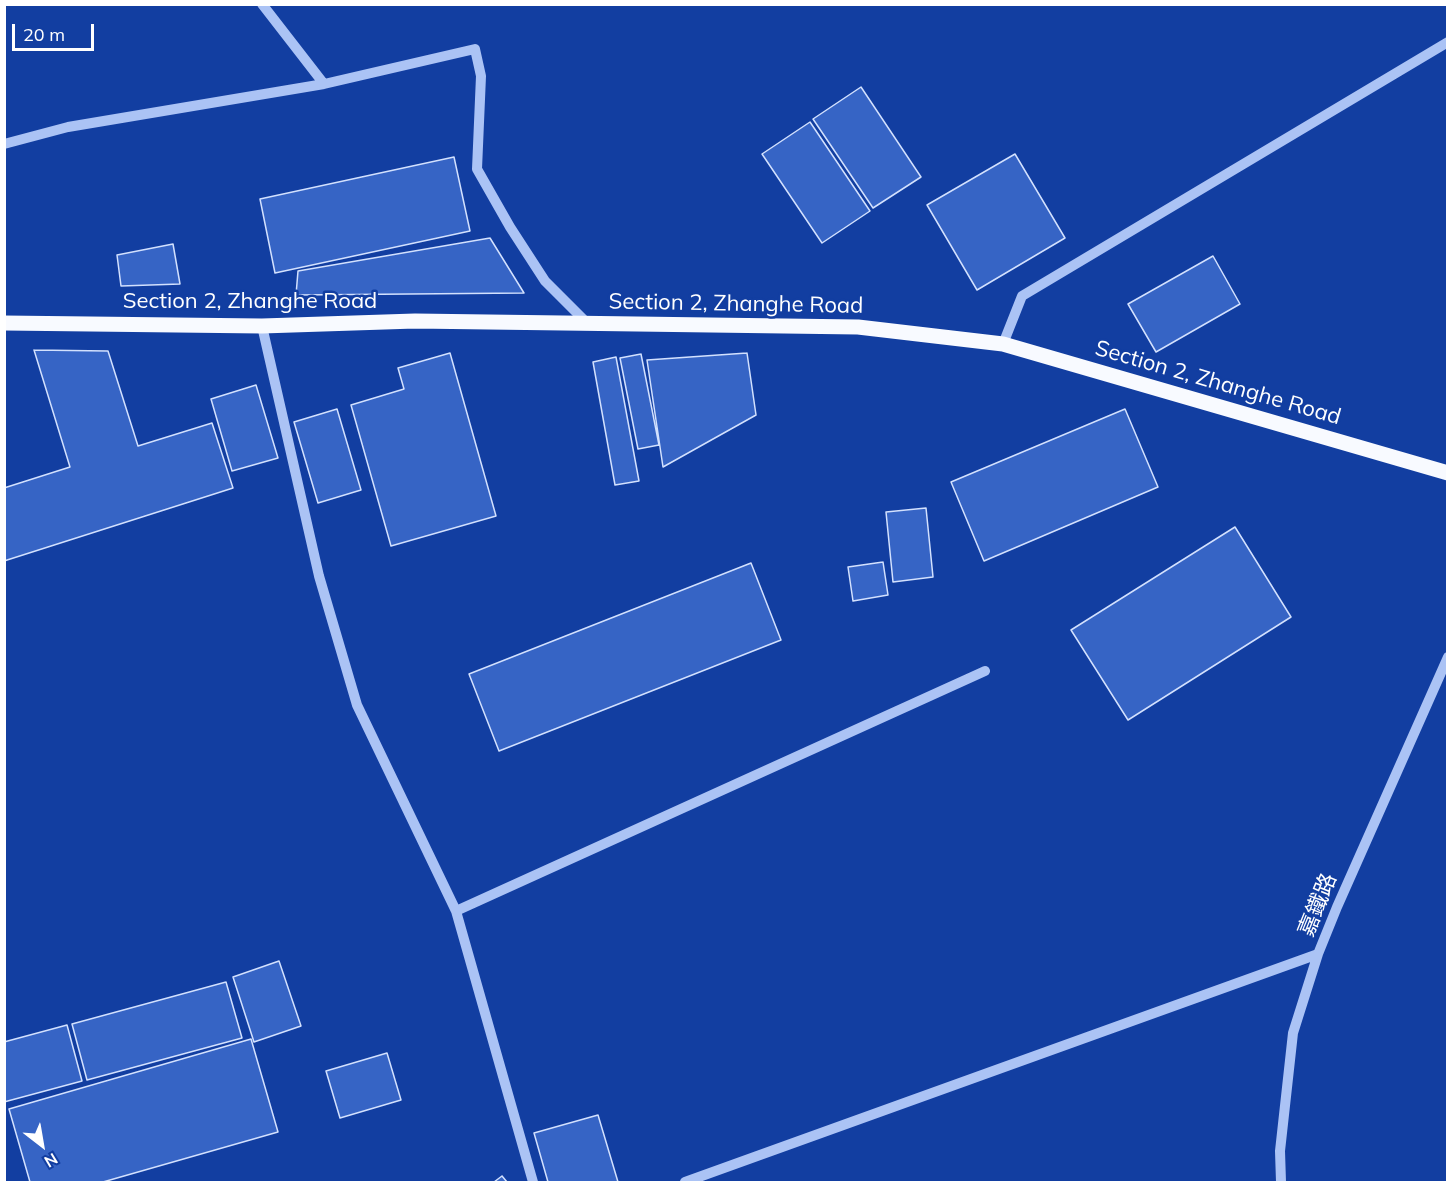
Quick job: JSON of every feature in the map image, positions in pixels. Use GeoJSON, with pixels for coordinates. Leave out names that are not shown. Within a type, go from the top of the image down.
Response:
{"type":"FeatureCollection","features":[{"type":"Feature","properties":{"kind":"main road","name":"Section 2, Zhanghe Road"},"geometry":{"type":"LineString","coordinates":[[4,323],[262,326],[415,321],[858,327],[1003,344],[1448,473]]}},
{"type":"Feature","properties":{"kind":"street"},"geometry":{"type":"LineString","coordinates":[[262,4],[324,84]]}},
{"type":"Feature","properties":{"kind":"street"},"geometry":{"type":"LineString","coordinates":[[1003,344],[1022,296],[1448,42]]}},
{"type":"Feature","properties":{"kind":"street"},"geometry":{"type":"LineString","coordinates":[[4,144],[68,127],[324,84],[474,49],[481,76],[477,169],[510,227],[545,281],[587,323]]}},
{"type":"Feature","properties":{"kind":"street"},"geometry":{"type":"LineString","coordinates":[[262,326],[319,576],[357,705],[456,911],[533,1182]]}},
{"type":"Feature","properties":{"kind":"street","name":"嘉鐵路"},"geometry":{"type":"LineString","coordinates":[[1281,1182],[1280,1151],[1293,1033],[1318,954],[1448,657]]}},
{"type":"Feature","properties":{"kind":"street"},"geometry":{"type":"LineString","coordinates":[[456,911],[985,670]]}},
{"type":"Feature","properties":{"kind":"street"},"geometry":{"type":"LineString","coordinates":[[685,1182],[1318,954]]}},
{"type":"Feature","properties":{"kind":"building"},"geometry":{"type":"Polygon","coordinates":[[[861,87],[921,177],[873,208],[813,119],[861,87]]]}},
{"type":"Feature","properties":{"kind":"building"},"geometry":{"type":"Polygon","coordinates":[[[810,122],[870,211],[822,243],[762,154],[810,122]]]}},
{"type":"Feature","properties":{"kind":"building"},"geometry":{"type":"Polygon","coordinates":[[[1015,154],[1065,238],[977,290],[927,205],[1015,154]]]}},
{"type":"Feature","properties":{"kind":"building"},"geometry":{"type":"Polygon","coordinates":[[[454,157],[470,231],[275,273],[260,199],[454,157]]]}},
{"type":"Feature","properties":{"kind":"building"},"geometry":{"type":"Polygon","coordinates":[[[490,238],[524,293],[296,295],[298,271],[490,238]]]}},
{"type":"Feature","properties":{"kind":"building"},"geometry":{"type":"Polygon","coordinates":[[[173,244],[180,284],[121,286],[117,255],[173,244]]]}},
{"type":"Feature","properties":{"kind":"building"},"geometry":{"type":"Polygon","coordinates":[[[1213,256],[1240,304],[1156,352],[1128,304],[1213,256]]]}},
{"type":"Feature","properties":{"kind":"building"},"geometry":{"type":"Polygon","coordinates":[[[34,350],[108,351],[138,446],[212,423],[233,488],[4,561],[4,488],[70,467],[34,350]]]}},
{"type":"Feature","properties":{"kind":"building"},"geometry":{"type":"Polygon","coordinates":[[[450,353],[496,516],[391,546],[351,405],[404,389],[398,368],[450,353]]]}},
{"type":"Feature","properties":{"kind":"building"},"geometry":{"type":"Polygon","coordinates":[[[747,353],[756,415],[663,467],[647,360],[747,353]]]}},
{"type":"Feature","properties":{"kind":"building"},"geometry":{"type":"Polygon","coordinates":[[[641,354],[659,445],[638,449],[620,358],[641,354]]]}},
{"type":"Feature","properties":{"kind":"building"},"geometry":{"type":"Polygon","coordinates":[[[616,357],[639,481],[615,485],[593,362],[616,357]]]}},
{"type":"Feature","properties":{"kind":"building"},"geometry":{"type":"Polygon","coordinates":[[[256,385],[278,458],[232,471],[211,399],[256,385]]]}},
{"type":"Feature","properties":{"kind":"building"},"geometry":{"type":"Polygon","coordinates":[[[337,409],[361,490],[318,503],[294,422],[337,409]]]}},
{"type":"Feature","properties":{"kind":"building"},"geometry":{"type":"Polygon","coordinates":[[[1125,409],[1158,487],[984,561],[951,482],[1125,409]]]}},
{"type":"Feature","properties":{"kind":"building"},"geometry":{"type":"Polygon","coordinates":[[[926,508],[933,577],[893,582],[886,512],[926,508]]]}},
{"type":"Feature","properties":{"kind":"building"},"geometry":{"type":"Polygon","coordinates":[[[1235,527],[1291,617],[1128,720],[1071,630],[1235,527]]]}},
{"type":"Feature","properties":{"kind":"building"},"geometry":{"type":"Polygon","coordinates":[[[883,562],[888,595],[853,601],[848,567],[883,562]]]}},
{"type":"Feature","properties":{"kind":"building"},"geometry":{"type":"Polygon","coordinates":[[[751,563],[781,640],[499,751],[469,674],[751,563]]]}},
{"type":"Feature","properties":{"kind":"building"},"geometry":{"type":"Polygon","coordinates":[[[279,961],[301,1026],[254,1042],[233,977],[279,961]]]}},
{"type":"Feature","properties":{"kind":"building"},"geometry":{"type":"Polygon","coordinates":[[[226,982],[242,1038],[87,1080],[72,1024],[226,982]]]}},
{"type":"Feature","properties":{"kind":"building"},"geometry":{"type":"Polygon","coordinates":[[[67,1025],[82,1081],[4,1102],[4,1042],[67,1025]]]}},
{"type":"Feature","properties":{"kind":"building"},"geometry":{"type":"Polygon","coordinates":[[[251,1039],[278,1132],[103,1182],[30,1182],[9,1109],[251,1039]]]}},
{"type":"Feature","properties":{"kind":"building"},"geometry":{"type":"Polygon","coordinates":[[[387,1053],[401,1100],[340,1118],[326,1071],[387,1053]]]}},
{"type":"Feature","properties":{"kind":"building"},"geometry":{"type":"Polygon","coordinates":[[[598,1115],[618,1182],[548,1182],[534,1133],[598,1115]]]}},
{"type":"Feature","properties":{"kind":"building"},"geometry":{"type":"Polygon","coordinates":[[[502,1176],[507,1182],[494,1182],[502,1176]]]}}]}
